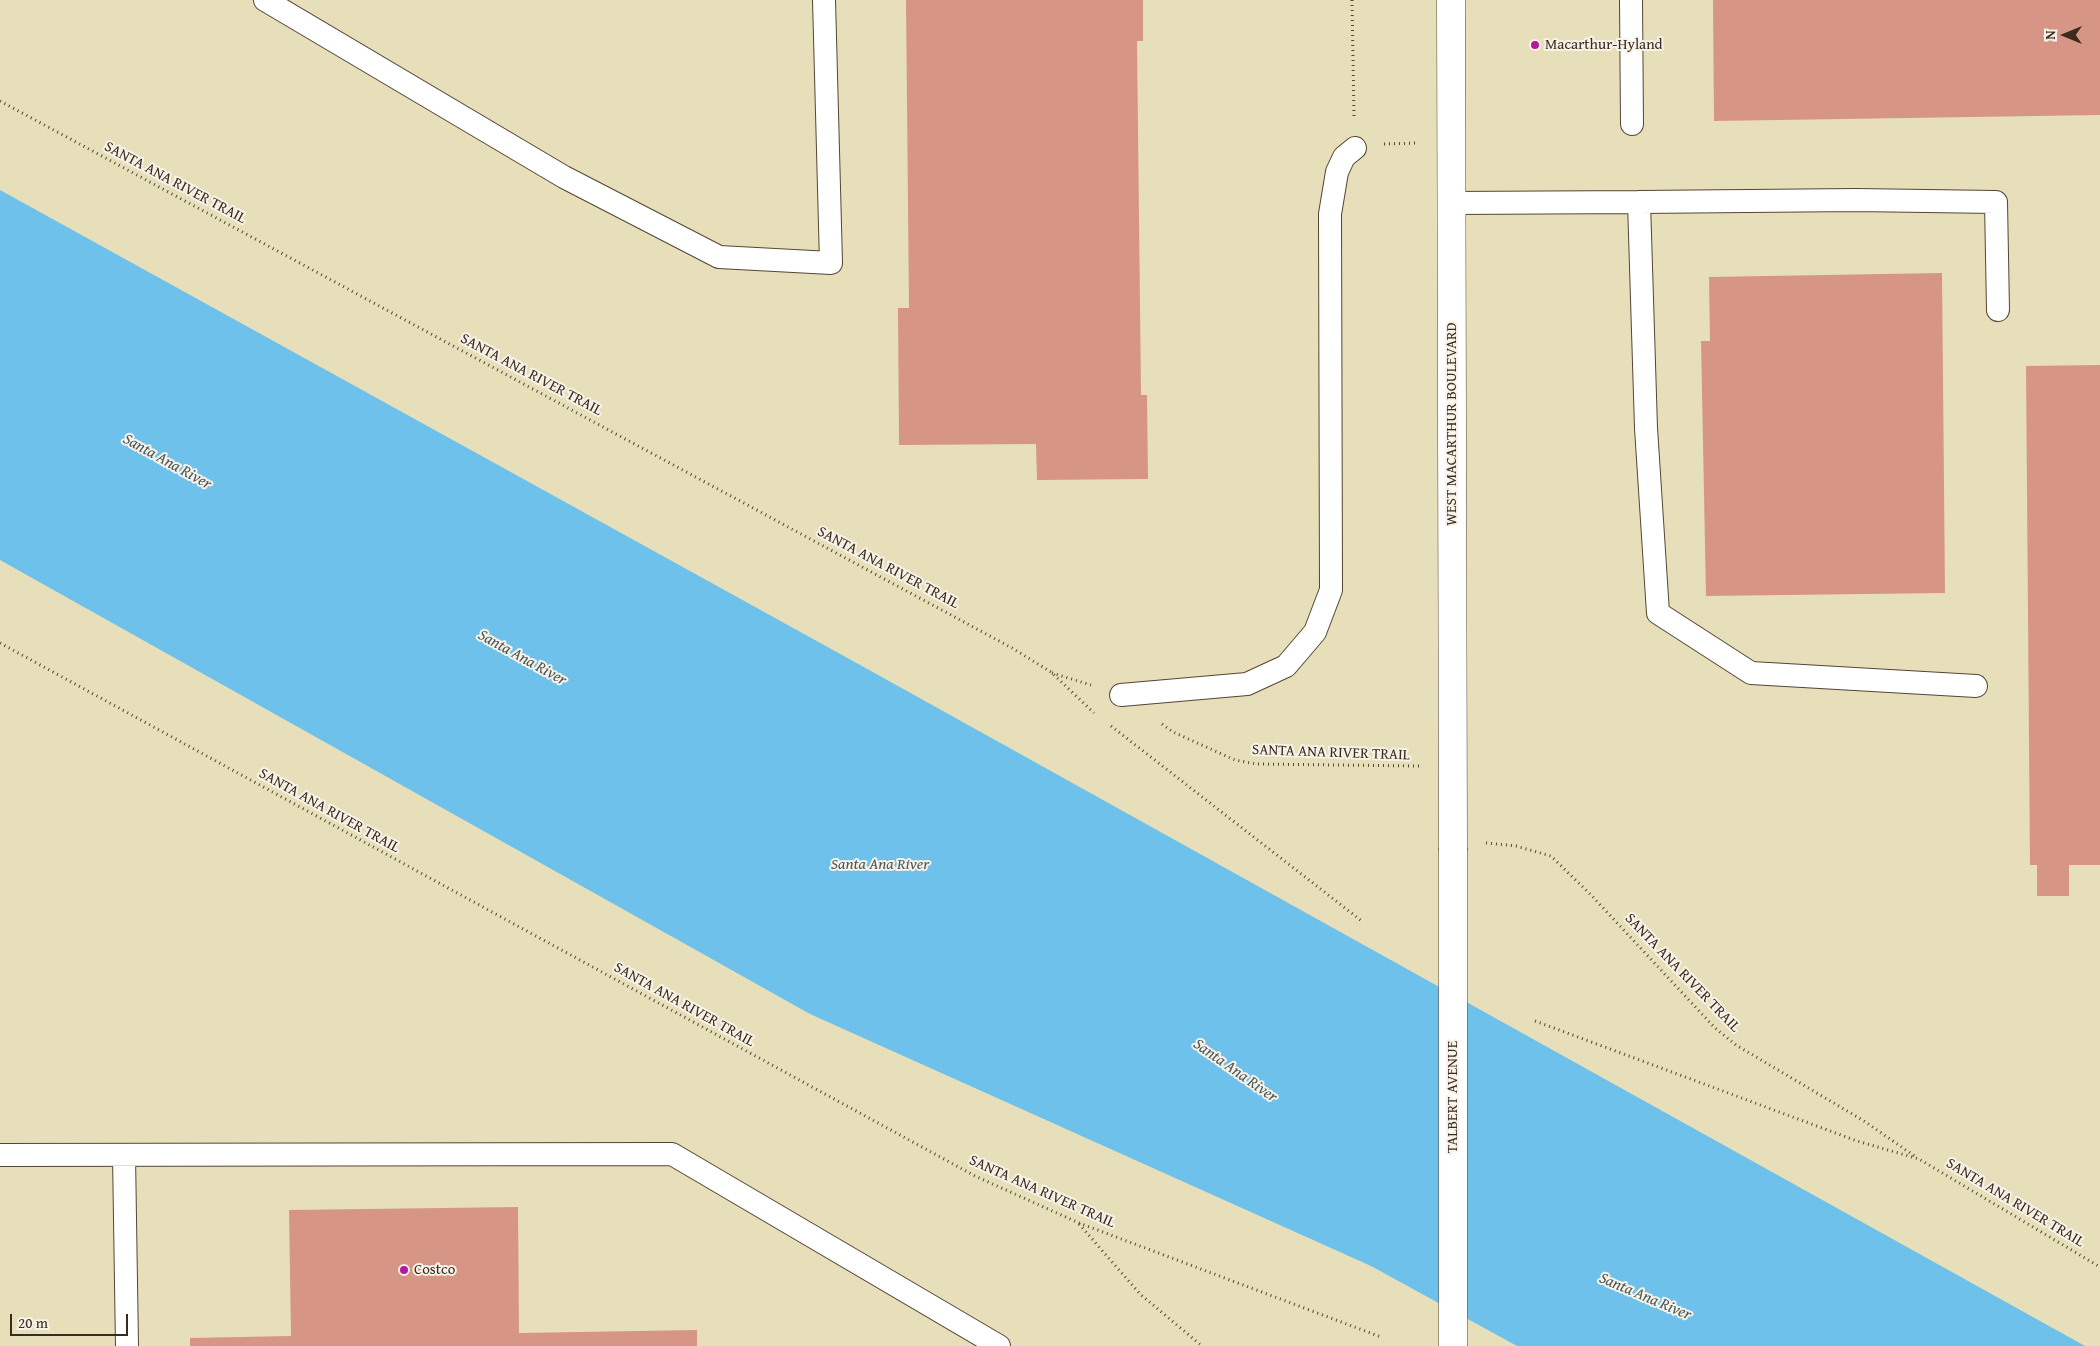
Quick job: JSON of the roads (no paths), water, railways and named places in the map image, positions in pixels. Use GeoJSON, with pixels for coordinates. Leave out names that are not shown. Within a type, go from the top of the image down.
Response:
{"type":"FeatureCollection","features":[{"type":"Feature","properties":{"kind":"main road","name":"WEST MACARTHUR BOULEVARD"},"geometry":{"type":"LineString","coordinates":[[1450,0],[1453,844]]}},
{"type":"Feature","properties":{"kind":"main road","name":"TALBERT AVENUE"},"geometry":{"type":"LineString","coordinates":[[1453,844],[1453,1346]]}},
{"type":"Feature","properties":{"kind":"lane"},"geometry":{"type":"LineString","coordinates":[[265,0],[564,177],[719,257],[832,263],[824,0]]}},
{"type":"Feature","properties":{"kind":"lane"},"geometry":{"type":"LineString","coordinates":[[1631,0],[1632,124]]}},
{"type":"Feature","properties":{"kind":"lane"},"geometry":{"type":"LineString","coordinates":[[1121,695],[1247,684],[1286,666],[1315,632],[1331,590],[1330,214],[1337,172],[1344,157],[1355,148]]}},
{"type":"Feature","properties":{"kind":"lane"},"geometry":{"type":"LineString","coordinates":[[1452,203],[1856,200],[1996,202],[1998,310]]}},
{"type":"Feature","properties":{"kind":"lane"},"geometry":{"type":"LineString","coordinates":[[1639,202],[1646,428],[1658,613],[1750,673],[1976,686]]}},
{"type":"Feature","properties":{"kind":"lane"},"geometry":{"type":"LineString","coordinates":[[0,1155],[672,1154],[999,1346]]}},
{"type":"Feature","properties":{"kind":"lane"},"geometry":{"type":"LineString","coordinates":[[124,1155],[127,1346]]}},
{"type":"Feature","properties":{"kind":"water","name":"Santa Ana River"},"geometry":{"type":"Polygon","coordinates":[[[0,190],[862,666],[2085,1346],[1517,1346],[1371,1266],[810,1014],[0,560],[0,190]]]}},
{"type":"Feature","properties":{"kind":"place","name":"Macarthur-Hyland"},"geometry":{"type":"Point","coordinates":[1535,45]}},
{"type":"Feature","properties":{"kind":"place","name":"Costco"},"geometry":{"type":"Point","coordinates":[404,1270]}}]}
